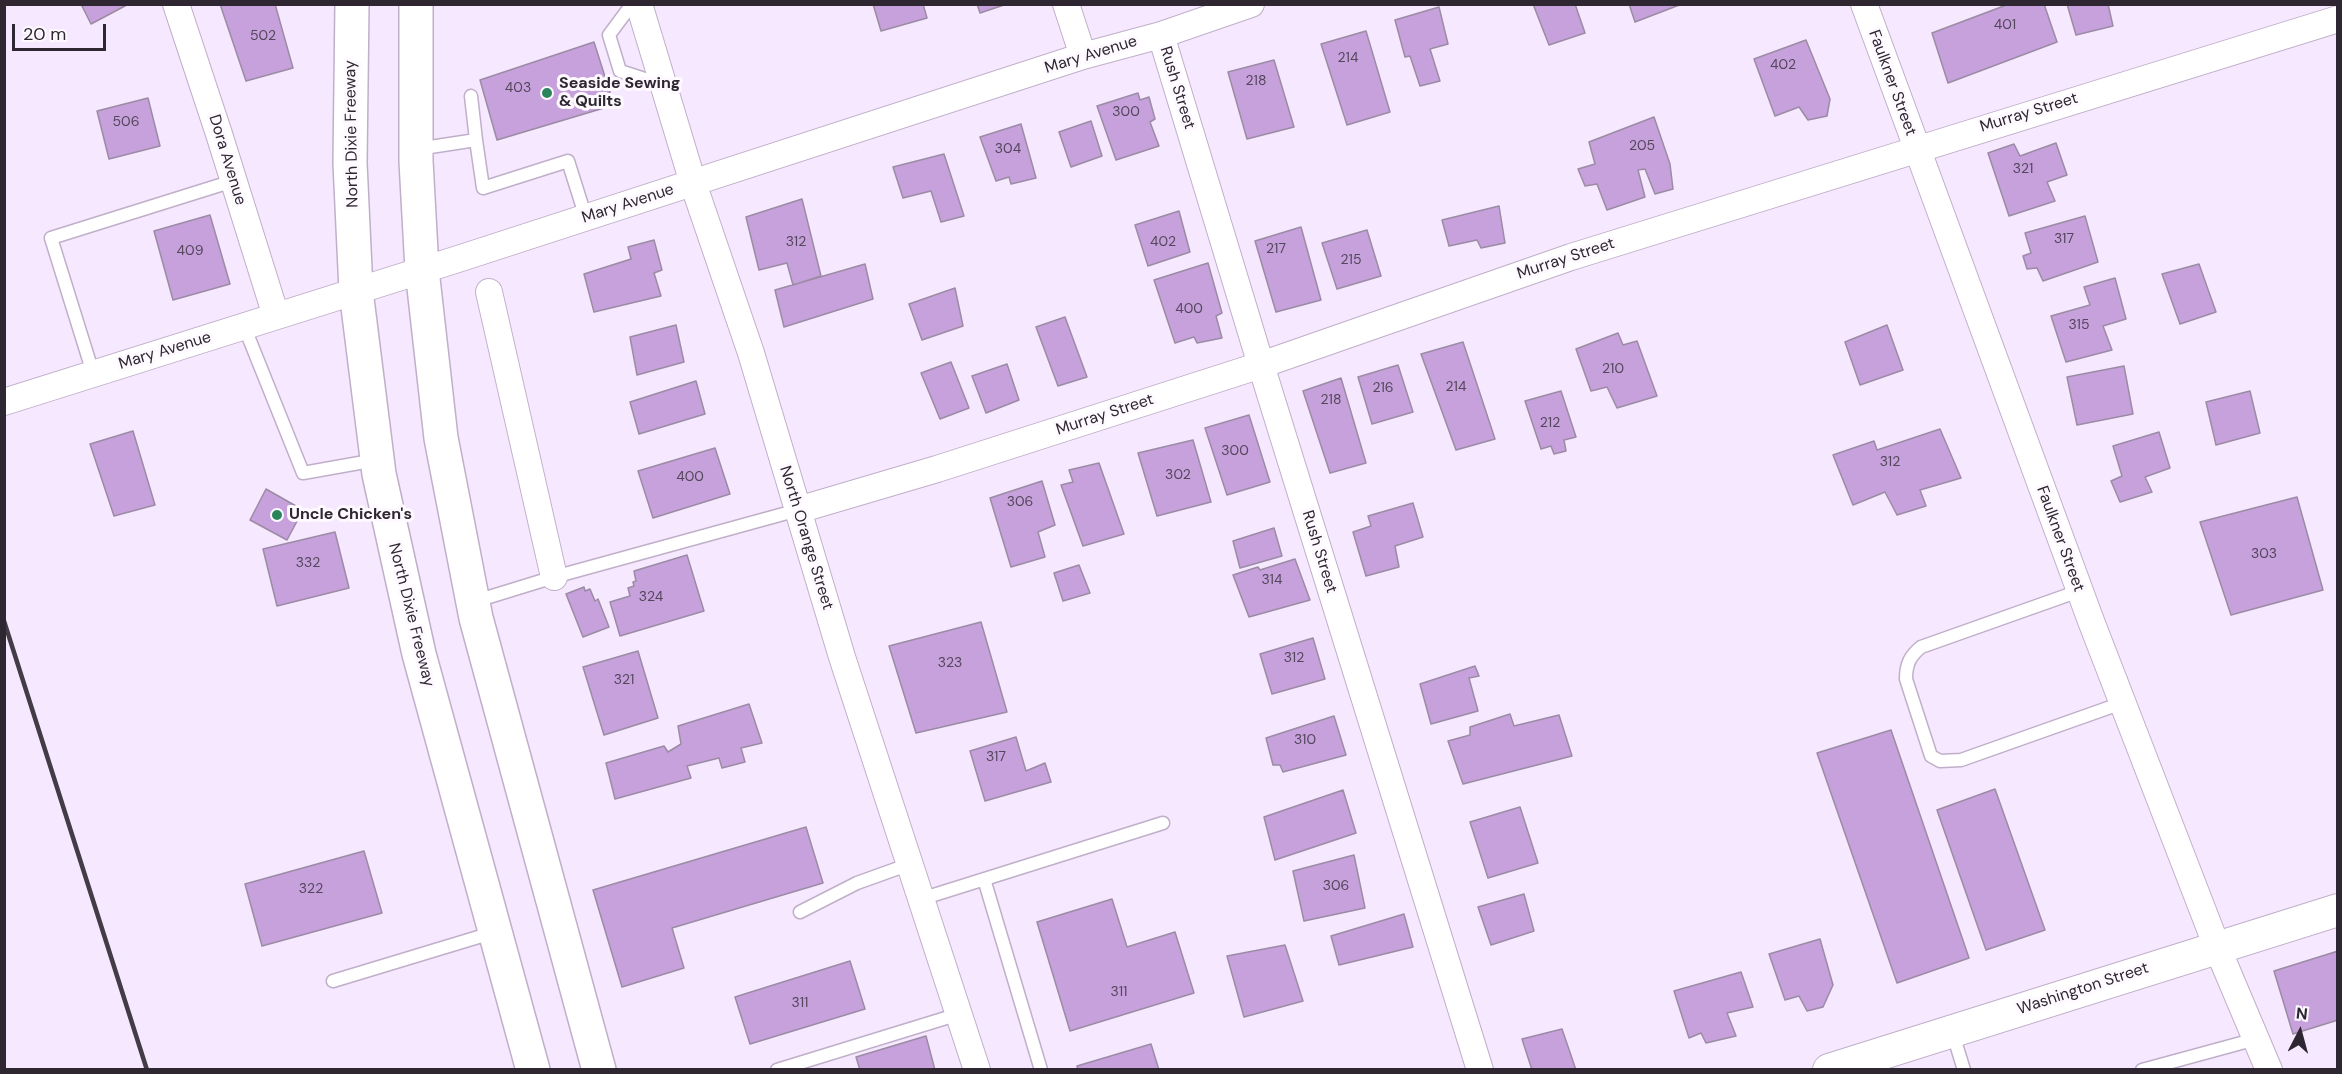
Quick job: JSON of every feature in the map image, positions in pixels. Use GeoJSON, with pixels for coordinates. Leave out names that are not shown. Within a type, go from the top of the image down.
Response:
{"type":"FeatureCollection","features":[{"type":"Feature","properties":{"kind":"main road","name":"North Dixie Freeway"},"geometry":{"type":"LineString","coordinates":[[352,4],[350,163],[356,291],[377,460],[419,654],[533,1070]]}},
{"type":"Feature","properties":{"kind":"main road"},"geometry":{"type":"LineString","coordinates":[[416,4],[416,149],[422,270],[441,438],[472,602],[599,1070]]}},
{"type":"Feature","properties":{"kind":"street","name":"Dora Avenue"},"geometry":{"type":"LineString","coordinates":[[176,4],[276,316]]}},
{"type":"Feature","properties":{"kind":"street","name":"North Orange Street"},"geometry":{"type":"LineString","coordinates":[[639,4],[693,183],[751,353],[842,657],[977,1070]]}},
{"type":"Feature","properties":{"kind":"street"},"geometry":{"type":"LineString","coordinates":[[1066,4],[1083,56]]}},
{"type":"Feature","properties":{"kind":"street","name":"Mary Avenue"},"geometry":{"type":"LineString","coordinates":[[4,402],[586,218],[1083,56],[1161,35],[1251,4]]}},
{"type":"Feature","properties":{"kind":"street","name":"Faulkner Street"},"geometry":{"type":"LineString","coordinates":[[1864,4],[2079,591],[2217,947],[2269,1070]]}},
{"type":"Feature","properties":{"kind":"street","name":"Murray Street"},"geometry":{"type":"LineString","coordinates":[[798,510],[937,469],[1261,365],[1571,257],[2337,19]]}},
{"type":"Feature","properties":{"kind":"street","name":"Rush Street"},"geometry":{"type":"LineString","coordinates":[[1161,35],[1480,1070]]}},
{"type":"Feature","properties":{"kind":"street"},"geometry":{"type":"LineString","coordinates":[[489,292],[554,577]]}},
{"type":"Feature","properties":{"kind":"street","name":"Washington Street"},"geometry":{"type":"LineString","coordinates":[[1829,1070],[2337,910]]}},
{"type":"Feature","properties":{"kind":"lane"},"geometry":{"type":"LineString","coordinates":[[632,4],[609,35],[620,71],[663,85]]}},
{"type":"Feature","properties":{"kind":"lane"},"geometry":{"type":"LineString","coordinates":[[471,96],[483,188],[568,161],[586,218]]}},
{"type":"Feature","properties":{"kind":"lane"},"geometry":{"type":"LineString","coordinates":[[416,149],[476,140]]}},
{"type":"Feature","properties":{"kind":"lane"},"geometry":{"type":"LineString","coordinates":[[93,373],[51,237],[233,181]]}},
{"type":"Feature","properties":{"kind":"lane"},"geometry":{"type":"LineString","coordinates":[[244,326],[303,473],[377,460]]}},
{"type":"Feature","properties":{"kind":"lane"},"geometry":{"type":"LineString","coordinates":[[472,602],[798,510]]}},
{"type":"Feature","properties":{"kind":"lane"},"geometry":{"type":"LineString","coordinates":[[2079,591],[1922,646],[1912,654],[1906,668],[1906,679],[1931,756],[1940,761],[1961,760],[2122,703]]}},
{"type":"Feature","properties":{"kind":"lane"},"geometry":{"type":"LineString","coordinates":[[921,899],[1163,823]]}},
{"type":"Feature","properties":{"kind":"lane"},"geometry":{"type":"LineString","coordinates":[[800,912],[857,883],[910,864]]}},
{"type":"Feature","properties":{"kind":"lane"},"geometry":{"type":"LineString","coordinates":[[984,879],[1041,1070]]}},
{"type":"Feature","properties":{"kind":"lane"},"geometry":{"type":"LineString","coordinates":[[333,981],[495,932]]}},
{"type":"Feature","properties":{"kind":"lane"},"geometry":{"type":"LineString","coordinates":[[777,1070],[801,1066],[959,1014]]}},
{"type":"Feature","properties":{"kind":"lane"},"geometry":{"type":"LineString","coordinates":[[1952,1031],[1964,1070]]}},
{"type":"Feature","properties":{"kind":"lane"},"geometry":{"type":"LineString","coordinates":[[2142,1070],[2256,1039]]}},
{"type":"Feature","properties":{"kind":"building"},"geometry":{"type":"Polygon","coordinates":[[[81,4],[124,4],[125,6],[91,24],[81,4]]]}},
{"type":"Feature","properties":{"kind":"building"},"geometry":{"type":"Polygon","coordinates":[[[220,4],[275,4],[293,68],[246,81],[220,4]]]}},
{"type":"Feature","properties":{"kind":"building"},"geometry":{"type":"Polygon","coordinates":[[[873,4],[923,4],[927,18],[881,31],[873,4]]]}},
{"type":"Feature","properties":{"kind":"building"},"geometry":{"type":"Polygon","coordinates":[[[977,4],[1007,4],[980,13],[977,4]]]}},
{"type":"Feature","properties":{"kind":"building"},"geometry":{"type":"Polygon","coordinates":[[[1533,4],[1575,4],[1585,33],[1549,45],[1533,4]]]}},
{"type":"Feature","properties":{"kind":"building"},"geometry":{"type":"Polygon","coordinates":[[[1629,4],[1682,4],[1635,22],[1629,4]]]}},
{"type":"Feature","properties":{"kind":"building"},"geometry":{"type":"Polygon","coordinates":[[[2009,4],[2044,4],[2057,42],[1948,83],[1932,33],[2009,4]]]}},
{"type":"Feature","properties":{"kind":"building"},"geometry":{"type":"Polygon","coordinates":[[[2067,4],[2108,4],[2113,26],[2076,35],[2067,4]]]}},
{"type":"Feature","properties":{"kind":"building"},"geometry":{"type":"Polygon","coordinates":[[[1439,7],[1448,44],[1430,49],[1440,81],[1420,86],[1410,56],[1405,57],[1395,20],[1439,7]]]}},
{"type":"Feature","properties":{"kind":"building"},"geometry":{"type":"Polygon","coordinates":[[[1366,31],[1390,112],[1347,125],[1321,44],[1366,31]]]}},
{"type":"Feature","properties":{"kind":"building"},"geometry":{"type":"Polygon","coordinates":[[[1806,40],[1830,99],[1827,116],[1808,120],[1799,107],[1775,116],[1754,59],[1806,40]]]}},
{"type":"Feature","properties":{"kind":"building","name":"Seaside Sewing & Quilts"},"geometry":{"type":"Polygon","coordinates":[[[594,42],[614,105],[497,140],[480,80],[594,42]]]}},
{"type":"Feature","properties":{"kind":"building"},"geometry":{"type":"Polygon","coordinates":[[[1274,60],[1294,127],[1247,139],[1228,72],[1274,60]]]}},
{"type":"Feature","properties":{"kind":"building"},"geometry":{"type":"Polygon","coordinates":[[[1138,93],[1140,100],[1149,97],[1155,119],[1150,122],[1159,146],[1116,160],[1097,106],[1138,93]]]}},
{"type":"Feature","properties":{"kind":"building"},"geometry":{"type":"Polygon","coordinates":[[[148,98],[160,146],[109,159],[97,111],[148,98]]]}},
{"type":"Feature","properties":{"kind":"building"},"geometry":{"type":"Polygon","coordinates":[[[1654,117],[1670,164],[1673,189],[1655,194],[1645,169],[1638,170],[1645,197],[1607,210],[1597,184],[1585,186],[1578,169],[1595,164],[1589,142],[1654,117]]]}},
{"type":"Feature","properties":{"kind":"building"},"geometry":{"type":"Polygon","coordinates":[[[1091,121],[1102,156],[1071,167],[1059,132],[1091,121]]]}},
{"type":"Feature","properties":{"kind":"building"},"geometry":{"type":"Polygon","coordinates":[[[1021,124],[1036,178],[1011,184],[1009,177],[996,181],[980,137],[1021,124]]]}},
{"type":"Feature","properties":{"kind":"building"},"geometry":{"type":"Polygon","coordinates":[[[2056,143],[2067,175],[2047,182],[2055,201],[2009,216],[1988,153],[2014,144],[2020,156],[2056,143]]]}},
{"type":"Feature","properties":{"kind":"building"},"geometry":{"type":"Polygon","coordinates":[[[944,154],[964,216],[941,222],[931,191],[903,198],[893,167],[944,154]]]}},
{"type":"Feature","properties":{"kind":"building"},"geometry":{"type":"Polygon","coordinates":[[[802,199],[821,276],[793,285],[787,263],[759,270],[746,217],[802,199]]]}},
{"type":"Feature","properties":{"kind":"building"},"geometry":{"type":"Polygon","coordinates":[[[1499,206],[1505,243],[1481,248],[1477,240],[1449,246],[1442,220],[1499,206]]]}},
{"type":"Feature","properties":{"kind":"building"},"geometry":{"type":"Polygon","coordinates":[[[1179,211],[1190,252],[1148,266],[1135,225],[1179,211]]]}},
{"type":"Feature","properties":{"kind":"building"},"geometry":{"type":"Polygon","coordinates":[[[210,215],[230,284],[173,300],[154,231],[210,215]]]}},
{"type":"Feature","properties":{"kind":"building"},"geometry":{"type":"Polygon","coordinates":[[[2085,216],[2098,262],[2043,281],[2037,268],[2027,269],[2023,256],[2031,253],[2025,233],[2085,216]]]}},
{"type":"Feature","properties":{"kind":"building"},"geometry":{"type":"Polygon","coordinates":[[[1301,227],[1321,300],[1276,312],[1255,241],[1301,227]]]}},
{"type":"Feature","properties":{"kind":"building"},"geometry":{"type":"Polygon","coordinates":[[[1367,230],[1381,276],[1337,289],[1322,243],[1367,230]]]}},
{"type":"Feature","properties":{"kind":"building"},"geometry":{"type":"Polygon","coordinates":[[[654,240],[662,270],[654,273],[661,296],[594,312],[584,274],[631,259],[628,247],[654,240]]]}},
{"type":"Feature","properties":{"kind":"building"},"geometry":{"type":"Polygon","coordinates":[[[1208,263],[1222,313],[1216,316],[1222,338],[1197,343],[1194,337],[1175,343],[1154,280],[1208,263]]]}},
{"type":"Feature","properties":{"kind":"building"},"geometry":{"type":"Polygon","coordinates":[[[865,264],[873,299],[784,327],[775,290],[865,264]]]}},
{"type":"Feature","properties":{"kind":"building"},"geometry":{"type":"Polygon","coordinates":[[[2199,264],[2216,312],[2180,324],[2162,274],[2199,264]]]}},
{"type":"Feature","properties":{"kind":"building"},"geometry":{"type":"Polygon","coordinates":[[[2115,278],[2126,319],[2103,326],[2112,350],[2066,362],[2051,316],[2090,305],[2084,287],[2115,278]]]}},
{"type":"Feature","properties":{"kind":"building"},"geometry":{"type":"Polygon","coordinates":[[[955,288],[963,326],[922,340],[909,304],[955,288]]]}},
{"type":"Feature","properties":{"kind":"building"},"geometry":{"type":"Polygon","coordinates":[[[1065,317],[1087,377],[1058,386],[1036,327],[1065,317]]]}},
{"type":"Feature","properties":{"kind":"building"},"geometry":{"type":"Polygon","coordinates":[[[676,325],[684,362],[637,375],[630,337],[676,325]]]}},
{"type":"Feature","properties":{"kind":"building"},"geometry":{"type":"Polygon","coordinates":[[[1887,325],[1903,370],[1860,385],[1845,342],[1887,325]]]}},
{"type":"Feature","properties":{"kind":"building"},"geometry":{"type":"Polygon","coordinates":[[[1618,333],[1623,345],[1637,341],[1657,396],[1617,408],[1607,387],[1591,391],[1576,349],[1618,333]]]}},
{"type":"Feature","properties":{"kind":"building"},"geometry":{"type":"Polygon","coordinates":[[[1463,342],[1495,439],[1456,450],[1421,354],[1463,342]]]}},
{"type":"Feature","properties":{"kind":"building"},"geometry":{"type":"Polygon","coordinates":[[[951,362],[969,408],[940,419],[921,373],[951,362]]]}},
{"type":"Feature","properties":{"kind":"building"},"geometry":{"type":"Polygon","coordinates":[[[1007,364],[1019,400],[986,413],[972,376],[1007,364]]]}},
{"type":"Feature","properties":{"kind":"building"},"geometry":{"type":"Polygon","coordinates":[[[1398,365],[1413,412],[1372,424],[1358,377],[1398,365]]]}},
{"type":"Feature","properties":{"kind":"building"},"geometry":{"type":"Polygon","coordinates":[[[2124,366],[2133,414],[2077,425],[2067,377],[2124,366]]]}},
{"type":"Feature","properties":{"kind":"building"},"geometry":{"type":"Polygon","coordinates":[[[1341,378],[1366,463],[1330,473],[1303,391],[1341,378]]]}},
{"type":"Feature","properties":{"kind":"building"},"geometry":{"type":"Polygon","coordinates":[[[696,381],[705,414],[639,434],[630,402],[696,381]]]}},
{"type":"Feature","properties":{"kind":"building"},"geometry":{"type":"Polygon","coordinates":[[[1561,391],[1576,437],[1564,440],[1566,451],[1554,454],[1551,446],[1541,449],[1525,401],[1561,391]]]}},
{"type":"Feature","properties":{"kind":"building"},"geometry":{"type":"Polygon","coordinates":[[[2250,391],[2260,433],[2216,445],[2206,402],[2250,391]]]}},
{"type":"Feature","properties":{"kind":"building"},"geometry":{"type":"Polygon","coordinates":[[[1249,415],[1270,482],[1227,495],[1205,428],[1249,415]]]}},
{"type":"Feature","properties":{"kind":"building"},"geometry":{"type":"Polygon","coordinates":[[[1940,429],[1961,478],[1920,490],[1926,506],[1897,515],[1885,492],[1853,505],[1833,455],[1874,441],[1877,450],[1940,429]]]}},
{"type":"Feature","properties":{"kind":"building"},"geometry":{"type":"Polygon","coordinates":[[[133,431],[155,505],[114,516],[90,444],[133,431]]]}},
{"type":"Feature","properties":{"kind":"building"},"geometry":{"type":"Polygon","coordinates":[[[2159,432],[2170,468],[2145,477],[2152,492],[2120,502],[2111,481],[2122,476],[2113,446],[2159,432]]]}},
{"type":"Feature","properties":{"kind":"building"},"geometry":{"type":"Polygon","coordinates":[[[1193,440],[1211,502],[1157,516],[1138,453],[1193,440]]]}},
{"type":"Feature","properties":{"kind":"building"},"geometry":{"type":"Polygon","coordinates":[[[715,448],[730,494],[653,518],[638,471],[715,448]]]}},
{"type":"Feature","properties":{"kind":"building"},"geometry":{"type":"Polygon","coordinates":[[[1099,463],[1124,534],[1083,546],[1061,485],[1073,482],[1069,470],[1099,463]]]}},
{"type":"Feature","properties":{"kind":"building"},"geometry":{"type":"Polygon","coordinates":[[[1042,481],[1055,525],[1038,532],[1045,557],[1011,567],[990,498],[1042,481]]]}},
{"type":"Feature","properties":{"kind":"building","name":"Uncle Chicken's"},"geometry":{"type":"Polygon","coordinates":[[[266,489],[303,510],[287,540],[250,520],[266,489]]]}},
{"type":"Feature","properties":{"kind":"building"},"geometry":{"type":"Polygon","coordinates":[[[2297,497],[2323,590],[2231,615],[2200,522],[2297,497]]]}},
{"type":"Feature","properties":{"kind":"building"},"geometry":{"type":"Polygon","coordinates":[[[1413,503],[1423,537],[1395,546],[1399,567],[1366,576],[1353,532],[1371,526],[1368,516],[1413,503]]]}},
{"type":"Feature","properties":{"kind":"building"},"geometry":{"type":"Polygon","coordinates":[[[1274,528],[1282,556],[1240,568],[1233,541],[1274,528]]]}},
{"type":"Feature","properties":{"kind":"building"},"geometry":{"type":"Polygon","coordinates":[[[335,532],[349,588],[277,606],[263,549],[335,532]]]}},
{"type":"Feature","properties":{"kind":"building"},"geometry":{"type":"Polygon","coordinates":[[[687,555],[704,611],[620,636],[610,602],[630,596],[628,588],[634,586],[633,582],[636,581],[634,571],[687,555]]]}},
{"type":"Feature","properties":{"kind":"building"},"geometry":{"type":"Polygon","coordinates":[[[1295,559],[1310,600],[1249,617],[1233,575],[1258,567],[1260,570],[1295,559]]]}},
{"type":"Feature","properties":{"kind":"building"},"geometry":{"type":"Polygon","coordinates":[[[1079,565],[1090,593],[1063,601],[1054,573],[1079,565]]]}},
{"type":"Feature","properties":{"kind":"building"},"geometry":{"type":"Polygon","coordinates":[[[584,587],[585,591],[590,589],[595,601],[598,599],[609,627],[583,637],[566,594],[584,587]]]}},
{"type":"Feature","properties":{"kind":"building"},"geometry":{"type":"Polygon","coordinates":[[[981,622],[1007,712],[916,733],[889,646],[981,622]]]}},
{"type":"Feature","properties":{"kind":"building"},"geometry":{"type":"Polygon","coordinates":[[[1313,638],[1325,679],[1272,694],[1260,654],[1313,638]]]}},
{"type":"Feature","properties":{"kind":"building"},"geometry":{"type":"Polygon","coordinates":[[[638,651],[658,718],[604,735],[583,667],[638,651]]]}},
{"type":"Feature","properties":{"kind":"building"},"geometry":{"type":"Polygon","coordinates":[[[1475,666],[1479,676],[1469,678],[1478,711],[1431,724],[1420,684],[1475,666]]]}},
{"type":"Feature","properties":{"kind":"building"},"geometry":{"type":"Polygon","coordinates":[[[749,704],[762,743],[741,748],[745,762],[722,768],[719,758],[687,766],[691,778],[615,799],[606,763],[664,746],[668,752],[681,744],[678,726],[749,704]]]}},
{"type":"Feature","properties":{"kind":"building"},"geometry":{"type":"Polygon","coordinates":[[[1510,714],[1514,726],[1559,715],[1572,756],[1463,784],[1448,741],[1470,735],[1470,727],[1510,714]]]}},
{"type":"Feature","properties":{"kind":"building"},"geometry":{"type":"Polygon","coordinates":[[[1334,716],[1346,755],[1283,772],[1280,765],[1273,765],[1266,738],[1334,716]]]}},
{"type":"Feature","properties":{"kind":"building"},"geometry":{"type":"Polygon","coordinates":[[[1891,730],[1969,958],[1897,983],[1817,753],[1891,730]]]}},
{"type":"Feature","properties":{"kind":"building"},"geometry":{"type":"Polygon","coordinates":[[[1016,737],[1026,771],[1045,763],[1051,782],[985,801],[970,751],[1016,737]]]}},
{"type":"Feature","properties":{"kind":"building"},"geometry":{"type":"Polygon","coordinates":[[[1995,789],[2045,930],[1986,950],[1937,810],[1995,789]]]}},
{"type":"Feature","properties":{"kind":"building"},"geometry":{"type":"Polygon","coordinates":[[[1343,790],[1356,833],[1275,860],[1264,817],[1343,790]]]}},
{"type":"Feature","properties":{"kind":"building"},"geometry":{"type":"Polygon","coordinates":[[[1520,807],[1538,863],[1488,878],[1470,822],[1520,807]]]}},
{"type":"Feature","properties":{"kind":"building"},"geometry":{"type":"Polygon","coordinates":[[[806,827],[823,883],[672,928],[684,968],[622,987],[593,890],[806,827]]]}},
{"type":"Feature","properties":{"kind":"building"},"geometry":{"type":"Polygon","coordinates":[[[364,851],[382,913],[262,946],[245,884],[364,851]]]}},
{"type":"Feature","properties":{"kind":"building"},"geometry":{"type":"Polygon","coordinates":[[[1354,855],[1365,908],[1304,921],[1293,871],[1354,855]]]}},
{"type":"Feature","properties":{"kind":"building"},"geometry":{"type":"Polygon","coordinates":[[[1524,894],[1534,931],[1491,945],[1478,907],[1524,894]]]}},
{"type":"Feature","properties":{"kind":"building"},"geometry":{"type":"Polygon","coordinates":[[[1112,899],[1127,947],[1175,932],[1194,993],[1070,1031],[1037,922],[1112,899]]]}},
{"type":"Feature","properties":{"kind":"building"},"geometry":{"type":"Polygon","coordinates":[[[1404,914],[1413,947],[1339,965],[1331,936],[1404,914]]]}},
{"type":"Feature","properties":{"kind":"building"},"geometry":{"type":"Polygon","coordinates":[[[1820,939],[1833,985],[1823,1007],[1807,1011],[1799,996],[1785,1000],[1769,954],[1820,939]]]}},
{"type":"Feature","properties":{"kind":"building"},"geometry":{"type":"Polygon","coordinates":[[[1285,945],[1303,1001],[1244,1017],[1227,956],[1285,945]]]}},
{"type":"Feature","properties":{"kind":"building"},"geometry":{"type":"Polygon","coordinates":[[[2338,951],[2338,1020],[2293,1034],[2274,971],[2338,951]]]}},
{"type":"Feature","properties":{"kind":"building"},"geometry":{"type":"Polygon","coordinates":[[[850,961],[865,1009],[750,1044],[735,997],[850,961]]]}},
{"type":"Feature","properties":{"kind":"building"},"geometry":{"type":"Polygon","coordinates":[[[1741,972],[1753,1007],[1727,1013],[1736,1036],[1706,1043],[1701,1033],[1689,1038],[1674,991],[1741,972]]]}},
{"type":"Feature","properties":{"kind":"building"},"geometry":{"type":"Polygon","coordinates":[[[1562,1029],[1576,1070],[1532,1070],[1522,1039],[1562,1029]]]}},
{"type":"Feature","properties":{"kind":"building"},"geometry":{"type":"Polygon","coordinates":[[[926,1036],[935,1070],[860,1070],[856,1057],[926,1036]]]}},
{"type":"Feature","properties":{"kind":"building"},"geometry":{"type":"Polygon","coordinates":[[[1151,1044],[1159,1070],[1078,1070],[1077,1066],[1151,1044]]]}},
{"type":"Feature","properties":{"kind":"railway"},"geometry":{"type":"LineString","coordinates":[[4,621],[147,1070]]}},
{"type":"Feature","properties":{"kind":"place","name":"Seaside Sewing & Quilts"},"geometry":{"type":"Point","coordinates":[547,93]}},
{"type":"Feature","properties":{"kind":"place","name":"Uncle Chicken's"},"geometry":{"type":"Point","coordinates":[277,515]}}]}
